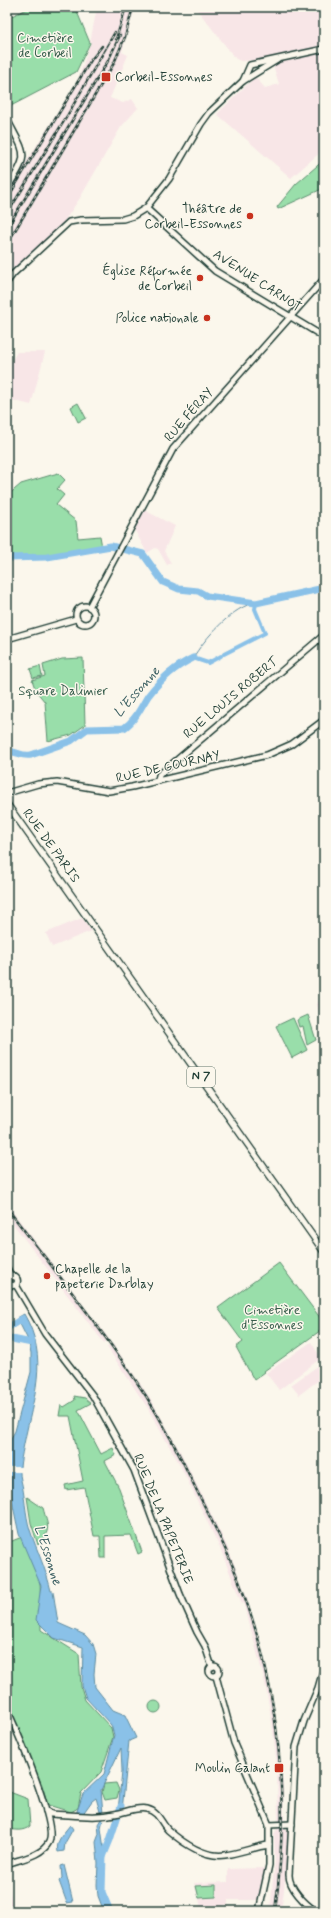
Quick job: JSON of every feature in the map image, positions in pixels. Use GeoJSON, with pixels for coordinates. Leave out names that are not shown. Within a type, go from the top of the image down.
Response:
{"type":"FeatureCollection","features":[{"type":"Feature","properties":{"kind":"main road","name":"RUE DE PARIS"},"geometry":{"type":"LineString","coordinates":[[7,804],[324,1252]]}},
{"type":"Feature","properties":{"kind":"street"},"geometry":{"type":"LineString","coordinates":[[243,81],[249,66],[324,49]]}},
{"type":"Feature","properties":{"kind":"street"},"geometry":{"type":"LineString","coordinates":[[7,282],[13,274],[64,226],[74,220],[123,219],[133,216],[146,208],[169,179],[206,117],[243,81],[277,60]]}},
{"type":"Feature","properties":{"kind":"street"},"geometry":{"type":"LineString","coordinates":[[255,65],[255,73]]}},
{"type":"Feature","properties":{"kind":"street"},"geometry":{"type":"LineString","coordinates":[[248,70],[255,73]]}},
{"type":"Feature","properties":{"kind":"street"},"geometry":{"type":"LineString","coordinates":[[7,119],[22,148],[24,157],[20,168],[7,188]]}},
{"type":"Feature","properties":{"kind":"street","name":"AVENUE CARNOT"},"geometry":{"type":"LineString","coordinates":[[146,208],[218,273],[324,337]]}},
{"type":"Feature","properties":{"kind":"street","name":"RUE FÉRAY"},"geometry":{"type":"LineString","coordinates":[[89,607],[173,449],[324,279]]}},
{"type":"Feature","properties":{"kind":"street"},"geometry":{"type":"LineString","coordinates":[[83,606],[89,607],[94,613],[91,622],[82,624],[76,619],[78,608],[83,606]]}},
{"type":"Feature","properties":{"kind":"street"},"geometry":{"type":"LineString","coordinates":[[7,639],[76,619]]}},
{"type":"Feature","properties":{"kind":"street","name":"RUE LOUIS ROBERT"},"geometry":{"type":"LineString","coordinates":[[158,781],[159,775],[324,634]]}},
{"type":"Feature","properties":{"kind":"street","name":"RUE DE GOURNAY"},"geometry":{"type":"LineString","coordinates":[[7,793],[38,784],[57,782],[109,791],[132,787],[271,753],[292,744],[324,720]]}},
{"type":"Feature","properties":{"kind":"street","name":"RUE DE LA PAPETERIE"},"geometry":{"type":"LineString","coordinates":[[7,1268],[12,1276],[18,1279],[16,1285],[45,1334],[93,1396],[134,1470],[180,1594],[196,1632],[205,1646],[212,1667],[215,1666],[219,1669],[216,1676],[234,1743],[269,1825]]}},
{"type":"Feature","properties":{"kind":"street"},"geometry":{"type":"LineString","coordinates":[[316,1911],[300,1896],[290,1881],[295,1755],[297,1742],[318,1688],[324,1667]]}},
{"type":"Feature","properties":{"kind":"street"},"geometry":{"type":"LineString","coordinates":[[7,1709],[35,1776],[46,1811],[51,1836],[48,1845],[35,1854],[7,1864]]}},
{"type":"Feature","properties":{"kind":"street"},"geometry":{"type":"LineString","coordinates":[[46,1811],[51,1814],[102,1817],[138,1809],[149,1810],[159,1816],[167,1828],[175,1835],[198,1850],[216,1855],[228,1855],[270,1845]]}},
{"type":"Feature","properties":{"kind":"street"},"geometry":{"type":"LineString","coordinates":[[259,1911],[267,1881],[270,1845],[269,1825],[292,1824]]}},
{"type":"Feature","properties":{"kind":"shaded area"},"geometry":{"type":"Polygon","coordinates":[[[97,7],[135,7],[122,52],[128,55],[110,98],[123,103],[132,99],[138,108],[121,127],[80,198],[63,223],[7,277],[7,192],[78,80],[90,43],[97,7]]]}},
{"type":"Feature","properties":{"kind":"shaded area"},"geometry":{"type":"Polygon","coordinates":[[[195,7],[324,7],[324,47],[258,60],[241,61],[236,59],[195,7]]]}},
{"type":"Feature","properties":{"kind":"shaded area"},"geometry":{"type":"Polygon","coordinates":[[[324,52],[324,149],[291,178],[217,114],[255,77],[265,88],[279,84],[273,65],[288,59],[324,52]]]}},
{"type":"Feature","properties":{"kind":"shaded area"},"geometry":{"type":"Polygon","coordinates":[[[17,352],[45,352],[31,405],[7,399],[7,369],[17,352]]]}},
{"type":"Feature","properties":{"kind":"shaded area"},"geometry":{"type":"Polygon","coordinates":[[[144,510],[175,526],[164,551],[171,563],[167,565],[158,549],[155,548],[147,553],[134,529],[144,510]]]}},
{"type":"Feature","properties":{"kind":"shaded area"},"geometry":{"type":"Polygon","coordinates":[[[82,918],[91,931],[52,947],[46,933],[82,918]]]}},
{"type":"Feature","properties":{"kind":"shaded area"},"geometry":{"type":"Polygon","coordinates":[[[324,990],[324,1016],[321,1018],[317,1005],[324,990]]]}},
{"type":"Feature","properties":{"kind":"shaded area"},"geometry":{"type":"Polygon","coordinates":[[[7,1204],[109,1339],[104,1343],[7,1216],[7,1204]]]}},
{"type":"Feature","properties":{"kind":"shaded area"},"geometry":{"type":"Polygon","coordinates":[[[311,1342],[321,1358],[279,1390],[266,1373],[311,1342]]]}},
{"type":"Feature","properties":{"kind":"shaded area"},"geometry":{"type":"Polygon","coordinates":[[[113,1344],[152,1401],[182,1455],[227,1546],[248,1600],[247,1601],[263,1657],[276,1722],[283,1785],[284,1821],[278,1821],[277,1767],[272,1722],[265,1683],[244,1603],[242,1604],[220,1548],[180,1465],[147,1407],[107,1347],[113,1344]]]}},
{"type":"Feature","properties":{"kind":"shaded area"},"geometry":{"type":"Polygon","coordinates":[[[322,1363],[324,1366],[324,1376],[299,1395],[291,1385],[322,1363]]]}},
{"type":"Feature","properties":{"kind":"shaded area"},"geometry":{"type":"Polygon","coordinates":[[[278,1827],[284,1827],[289,1835],[284,1890],[281,1911],[270,1911],[275,1859],[274,1835],[278,1827]]]}},
{"type":"Feature","properties":{"kind":"shaded area"},"geometry":{"type":"Polygon","coordinates":[[[265,1868],[260,1900],[228,1900],[228,1905],[223,1905],[223,1911],[198,1911],[198,1908],[200,1908],[200,1903],[194,1883],[228,1882],[228,1869],[265,1868]]]}},
{"type":"Feature","properties":{"kind":"shaded area"},"geometry":{"type":"Polygon","coordinates":[[[7,1875],[9,1888],[14,1911],[7,1911],[7,1875]]]}},
{"type":"Feature","properties":{"kind":"green space","name":"Cimetière de Corbeil"},"geometry":{"type":"Polygon","coordinates":[[[32,7],[75,7],[90,43],[76,72],[7,108],[7,18],[32,7]]]}},
{"type":"Feature","properties":{"kind":"green space"},"geometry":{"type":"Polygon","coordinates":[[[324,160],[324,188],[278,209],[277,207],[296,184],[324,160]]]}},
{"type":"Feature","properties":{"kind":"green space"},"geometry":{"type":"Polygon","coordinates":[[[78,403],[86,418],[78,422],[71,407],[78,403]]]}},
{"type":"Feature","properties":{"kind":"green space"},"geometry":{"type":"Polygon","coordinates":[[[58,473],[65,480],[57,489],[64,495],[56,505],[76,521],[78,538],[100,536],[102,547],[38,556],[7,556],[7,496],[21,484],[58,473]]]}},
{"type":"Feature","properties":{"kind":"green space","name":"Square Dalimier"},"geometry":{"type":"Polygon","coordinates":[[[83,658],[85,725],[71,735],[48,741],[45,702],[36,691],[32,680],[45,676],[43,665],[62,659],[83,658]]]}},
{"type":"Feature","properties":{"kind":"green space"},"geometry":{"type":"Polygon","coordinates":[[[40,666],[42,676],[33,678],[30,669],[40,666]]]}},
{"type":"Feature","properties":{"kind":"green space"},"geometry":{"type":"Polygon","coordinates":[[[308,1015],[316,1040],[307,1045],[303,1026],[299,1027],[297,1020],[308,1015]]]}},
{"type":"Feature","properties":{"kind":"green space"},"geometry":{"type":"Polygon","coordinates":[[[293,1018],[307,1050],[292,1058],[276,1026],[293,1018]]]}},
{"type":"Feature","properties":{"kind":"green space","name":"Cimetière d'Essonnes"},"geometry":{"type":"Polygon","coordinates":[[[279,1263],[324,1323],[324,1328],[264,1371],[265,1372],[254,1380],[236,1347],[243,1342],[218,1308],[279,1263]]]}},
{"type":"Feature","properties":{"kind":"green space"},"geometry":{"type":"Polygon","coordinates":[[[74,1396],[85,1398],[91,1403],[78,1410],[101,1454],[113,1448],[116,1455],[105,1461],[119,1488],[142,1552],[138,1554],[131,1535],[105,1536],[105,1558],[101,1558],[100,1536],[94,1536],[84,1487],[66,1490],[65,1485],[83,1481],[70,1416],[59,1416],[61,1404],[64,1407],[75,1400],[74,1396]]]}},
{"type":"Feature","properties":{"kind":"green space"},"geometry":{"type":"Polygon","coordinates":[[[27,1497],[43,1508],[48,1528],[38,1545],[31,1523],[27,1497]]]}},
{"type":"Feature","properties":{"kind":"green space"},"geometry":{"type":"Polygon","coordinates":[[[22,1537],[40,1577],[41,1630],[79,1654],[81,1687],[85,1700],[111,1728],[113,1737],[101,1772],[81,1793],[78,1808],[71,1812],[48,1805],[42,1785],[7,1704],[7,1543],[22,1537]]]}},
{"type":"Feature","properties":{"kind":"green space"},"geometry":{"type":"Polygon","coordinates":[[[153,1701],[157,1701],[161,1707],[157,1713],[153,1713],[149,1709],[149,1705],[153,1701]]]}},
{"type":"Feature","properties":{"kind":"green space"},"geometry":{"type":"Polygon","coordinates":[[[116,1783],[119,1790],[117,1798],[105,1800],[102,1792],[104,1784],[116,1783]]]}},
{"type":"Feature","properties":{"kind":"green space"},"geometry":{"type":"Polygon","coordinates":[[[7,1791],[28,1799],[30,1826],[27,1828],[19,1830],[7,1829],[7,1791]]]}},
{"type":"Feature","properties":{"kind":"green space"},"geometry":{"type":"Polygon","coordinates":[[[216,1885],[216,1897],[199,1898],[196,1886],[216,1885]]]}},
{"type":"Feature","properties":{"kind":"water"},"geometry":{"type":"Polygon","coordinates":[[[24,1314],[32,1330],[38,1362],[35,1394],[20,1467],[20,1476],[28,1524],[47,1575],[51,1591],[53,1591],[58,1623],[85,1635],[93,1644],[96,1654],[94,1674],[95,1687],[113,1710],[125,1715],[136,1738],[129,1741],[122,1811],[118,1811],[122,1771],[121,1748],[101,1790],[103,1814],[101,1815],[96,1798],[82,1815],[76,1814],[83,1794],[104,1774],[114,1735],[111,1725],[86,1698],[82,1686],[83,1647],[54,1638],[36,1620],[41,1586],[19,1534],[12,1501],[8,1458],[9,1442],[15,1431],[31,1372],[31,1353],[28,1340],[17,1318],[24,1314]]]}},
{"type":"Feature","properties":{"kind":"water"},"geometry":{"type":"Polygon","coordinates":[[[101,1819],[103,1819],[101,1828],[104,1849],[101,1888],[103,1897],[110,1911],[104,1911],[98,1896],[98,1863],[96,1842],[99,1834],[98,1824],[101,1819]]]}},
{"type":"Feature","properties":{"kind":"water"},"geometry":{"type":"Polygon","coordinates":[[[70,1825],[73,1829],[65,1843],[64,1851],[58,1852],[57,1848],[59,1841],[70,1825]]]}},
{"type":"Feature","properties":{"kind":"water"},"geometry":{"type":"Polygon","coordinates":[[[64,1865],[73,1902],[67,1903],[59,1881],[62,1878],[61,1866],[64,1865]]]}},
{"type":"Feature","properties":{"kind":"pier"},"geometry":{"type":"Polygon","coordinates":[[[7,1467],[22,1467],[22,1472],[7,1472],[7,1467]]]}},
{"type":"Feature","properties":{"kind":"waterway"},"geometry":{"type":"LineString","coordinates":[[7,558],[47,557],[111,546],[143,554],[163,582],[179,589],[198,591],[207,596],[256,603],[324,588]]}},
{"type":"Feature","properties":{"kind":"waterway","name":"L'Essonne"},"geometry":{"type":"LineString","coordinates":[[193,658],[204,642],[229,616],[239,609],[256,603]]}},
{"type":"Feature","properties":{"kind":"waterway","name":"L'Essonne"},"geometry":{"type":"LineString","coordinates":[[224,654],[265,633],[255,609],[256,603]]}},
{"type":"Feature","properties":{"kind":"waterway","name":"L'Essonne"},"geometry":{"type":"LineString","coordinates":[[193,658],[208,663],[221,656]]}},
{"type":"Feature","properties":{"kind":"waterway","name":"L'Essonne"},"geometry":{"type":"LineString","coordinates":[[7,751],[31,755],[71,741],[87,729],[124,728],[135,718],[148,696],[158,684],[174,669],[193,658]]}},
{"type":"Feature","properties":{"kind":"waterway"},"geometry":{"type":"LineString","coordinates":[[7,1328],[22,1319]]}},
{"type":"Feature","properties":{"kind":"waterway"},"geometry":{"type":"LineString","coordinates":[[7,1338],[32,1343]]}},
{"type":"Feature","properties":{"kind":"waterway"},"geometry":{"type":"LineString","coordinates":[[103,1857],[121,1806]]}},
{"type":"Feature","properties":{"kind":"waterway","name":"L'Essonne"},"geometry":{"type":"LineString","coordinates":[[103,1855],[102,1892],[110,1911]]}},
{"type":"Feature","properties":{"kind":"railway"},"geometry":{"type":"LineString","coordinates":[[116,39],[126,7]]}},
{"type":"Feature","properties":{"kind":"railway"},"geometry":{"type":"LineString","coordinates":[[7,244],[114,63],[125,37],[133,7]]}},
{"type":"Feature","properties":{"kind":"railway"},"geometry":{"type":"LineString","coordinates":[[7,214],[67,116],[115,32]]}},
{"type":"Feature","properties":{"kind":"railway"},"geometry":{"type":"LineString","coordinates":[[7,228],[108,61],[120,35]]}},
{"type":"Feature","properties":{"kind":"railway"},"geometry":{"type":"LineString","coordinates":[[7,199],[91,60],[102,46]]}},
{"type":"Feature","properties":{"kind":"railway"},"geometry":{"type":"LineString","coordinates":[[7,1208],[96,1324],[146,1396],[185,1465],[233,1566],[243,1592],[256,1630],[266,1669],[278,1749],[282,1830],[275,1911]]}},
{"type":"Feature","properties":{"kind":"place","name":"Corbeil-Essonnes"},"geometry":{"type":"Point","coordinates":[106,77]}},
{"type":"Feature","properties":{"kind":"place","name":"Théâtre de Corbeil-Essonnes"},"geometry":{"type":"Point","coordinates":[250,216]}},
{"type":"Feature","properties":{"kind":"place","name":"Église Réformée de Corbeil"},"geometry":{"type":"Point","coordinates":[200,278]}},
{"type":"Feature","properties":{"kind":"place","name":"Police nationale"},"geometry":{"type":"Point","coordinates":[207,318]}},
{"type":"Feature","properties":{"kind":"place","name":"Chapelle de la papeterie Darblay"},"geometry":{"type":"Point","coordinates":[47,1276]}},
{"type":"Feature","properties":{"kind":"place","name":"Moulin Galant"},"geometry":{"type":"Point","coordinates":[279,1768]}}]}
